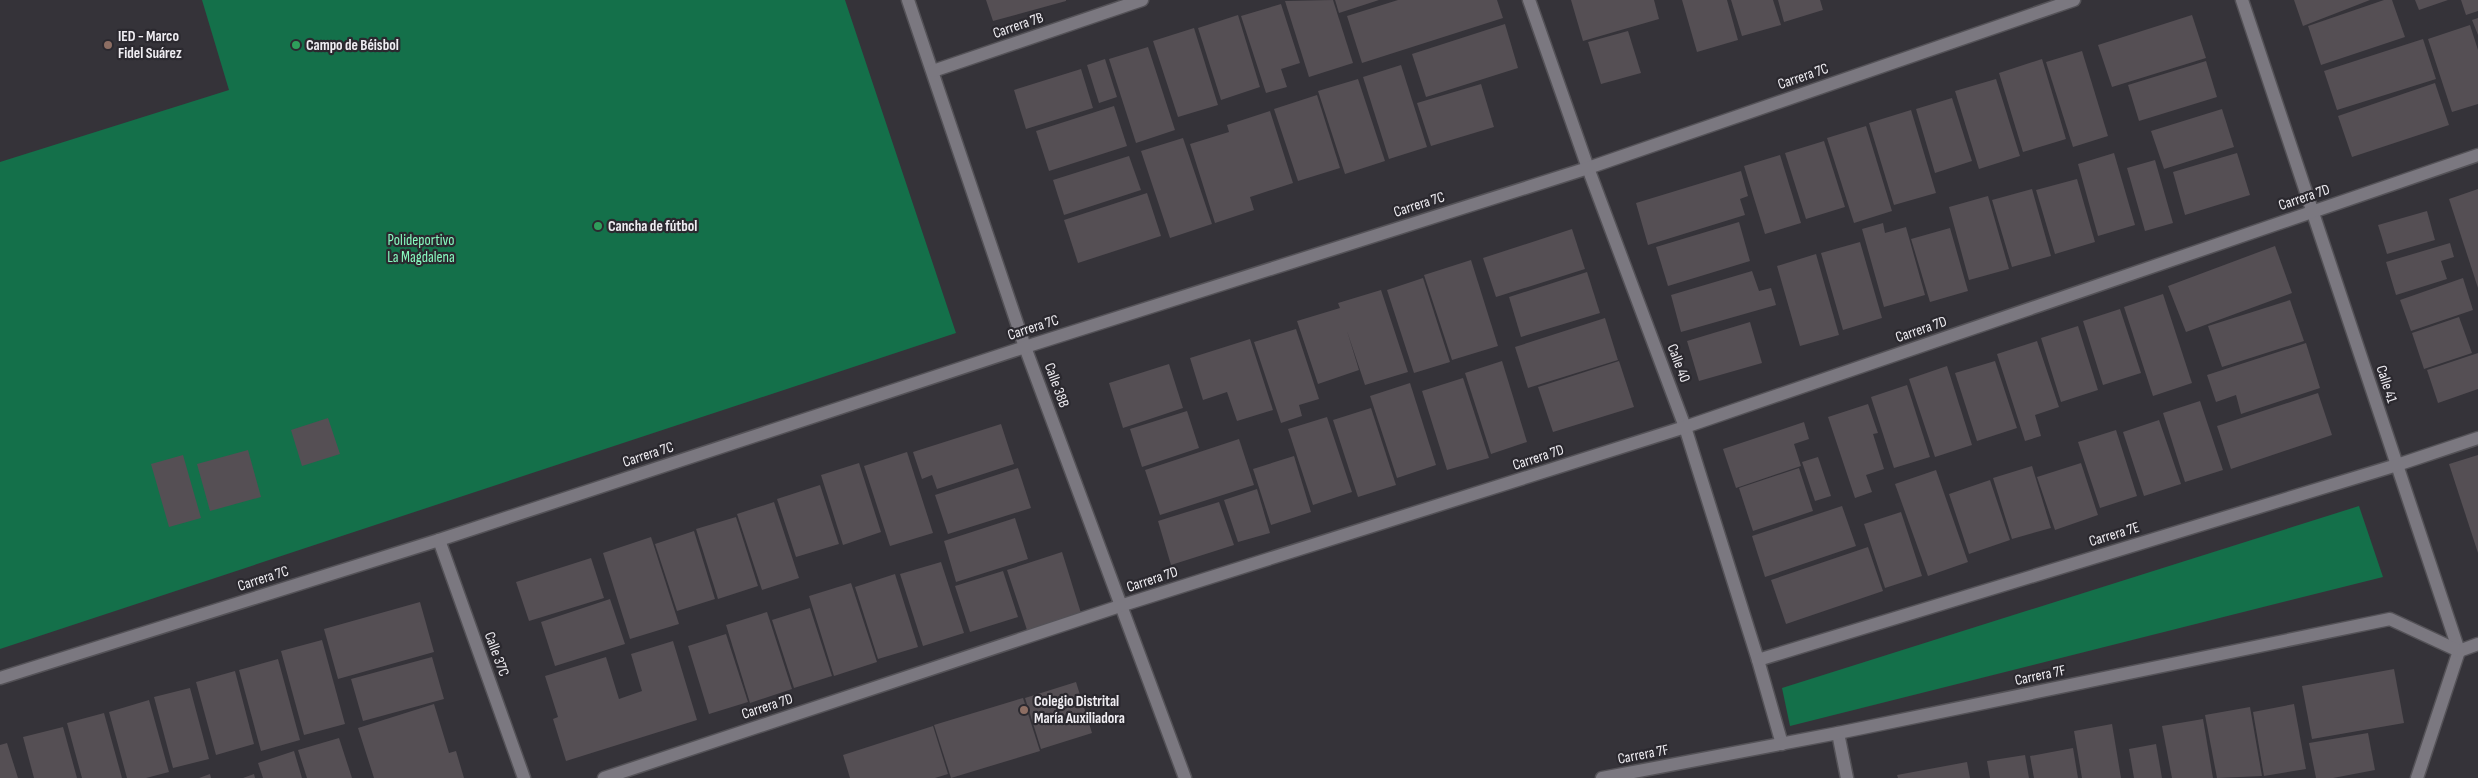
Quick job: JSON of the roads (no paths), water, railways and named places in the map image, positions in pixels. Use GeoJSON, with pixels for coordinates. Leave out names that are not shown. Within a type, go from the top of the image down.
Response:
{"type":"FeatureCollection","features":[{"type":"Feature","properties":{"kind":"street","name":"Calle 38B"},"geometry":{"type":"LineString","coordinates":[[908,0],[1026,347],[1185,778]]}},
{"type":"Feature","properties":{"kind":"street","name":"Carrera 7B"},"geometry":{"type":"LineString","coordinates":[[933,71],[1142,0]]}},
{"type":"Feature","properties":{"kind":"street","name":"Calle 40"},"geometry":{"type":"LineString","coordinates":[[1528,0],[1588,168],[1685,427],[1758,660],[1782,744]]}},
{"type":"Feature","properties":{"kind":"street","name":"Carrera 7C"},"geometry":{"type":"LineString","coordinates":[[0,678],[439,540],[1026,347],[1588,168],[2074,0]]}},
{"type":"Feature","properties":{"kind":"street","name":"Calle 41"},"geometry":{"type":"LineString","coordinates":[[2242,0],[2314,210],[2396,465],[2460,651]]}},
{"type":"Feature","properties":{"kind":"street","name":"Carrera 7D"},"geometry":{"type":"LineString","coordinates":[[604,778],[1120,606],[1685,427],[2478,155]]}},
{"type":"Feature","properties":{"kind":"street","name":"Carrera 7E"},"geometry":{"type":"LineString","coordinates":[[1758,660],[2396,465],[2478,438]]}},
{"type":"Feature","properties":{"kind":"street","name":"Calle 37C"},"geometry":{"type":"LineString","coordinates":[[439,540],[524,778]]}},
{"type":"Feature","properties":{"kind":"street","name":"Carrera 7F"},"geometry":{"type":"LineString","coordinates":[[1602,778],[1838,733],[2390,619],[2460,651]]}},
{"type":"Feature","properties":{"kind":"street"},"geometry":{"type":"LineString","coordinates":[[2417,778],[2460,651],[2478,644]]}},
{"type":"Feature","properties":{"kind":"street"},"geometry":{"type":"LineString","coordinates":[[1838,733],[1847,778]]}},
{"type":"Feature","properties":{"kind":"place","name":"IED - Marco Fidel Suárez"},"geometry":{"type":"Point","coordinates":[108,45]}},
{"type":"Feature","properties":{"kind":"place","name":"Campo de Béisbol"},"geometry":{"type":"Point","coordinates":[296,45]}},
{"type":"Feature","properties":{"kind":"place","name":"Cancha de fútbol"},"geometry":{"type":"Point","coordinates":[598,226]}},
{"type":"Feature","properties":{"kind":"place","name":"Colegio Distrital María Auxiliadora"},"geometry":{"type":"Point","coordinates":[1024,710]}},
{"type":"Feature","properties":{"kind":"park label","name":"Polideportivo La Magdalena"},"geometry":{"type":"Point","coordinates":[421,248]}}]}
